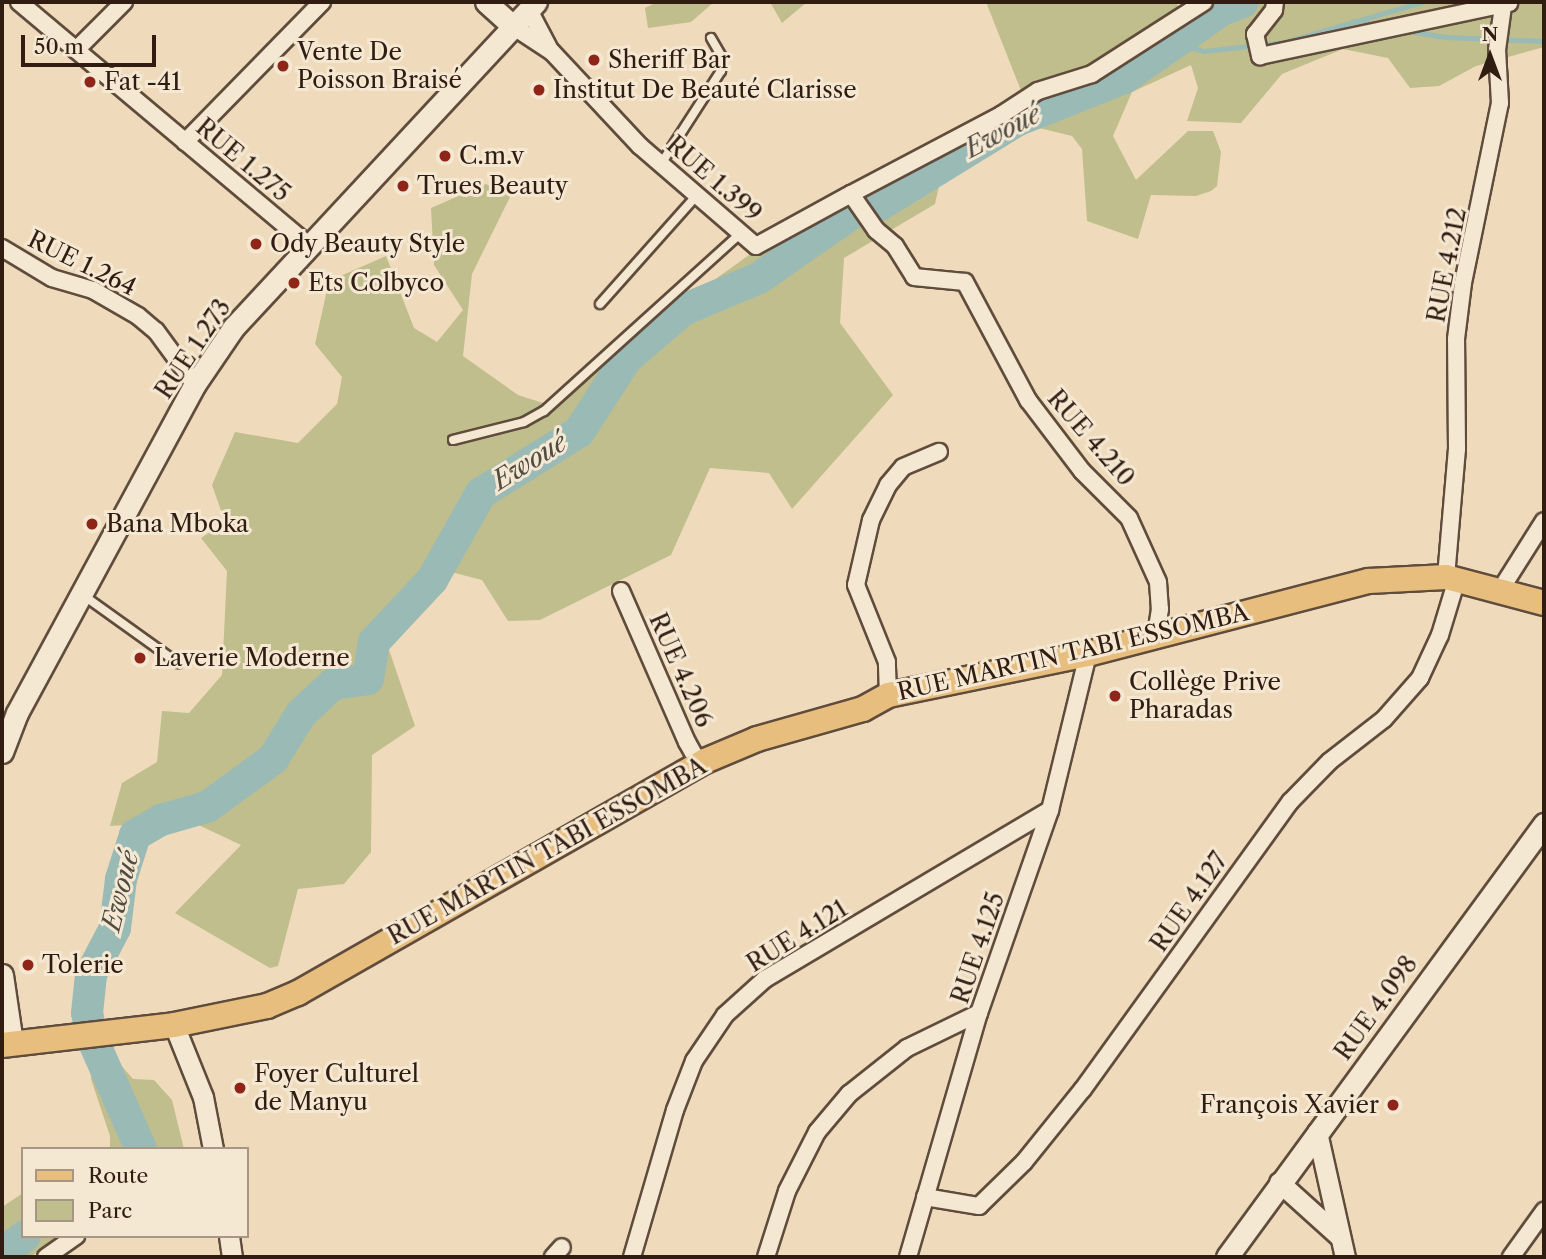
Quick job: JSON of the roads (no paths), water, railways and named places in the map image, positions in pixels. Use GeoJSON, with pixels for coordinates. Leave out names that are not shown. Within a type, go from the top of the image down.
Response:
{"type":"FeatureCollection","features":[{"type":"Feature","properties":{"kind":"main road"},"geometry":{"type":"LineString","coordinates":[[486,2],[514,27]]}},
{"type":"Feature","properties":{"kind":"main road","name":"RUE 1.273"},"geometry":{"type":"LineString","coordinates":[[2,752],[17,713],[83,596],[195,384],[233,328],[514,27],[528,5]]}},
{"type":"Feature","properties":{"kind":"main road","name":"RUE MARTIN TABI ESSOMBA"},"geometry":{"type":"LineString","coordinates":[[7,1044],[174,1025],[267,1006],[299,993],[705,761],[757,739],[863,709],[888,695],[1088,654],[1156,634],[1369,581],[1451,578],[1501,589],[1544,603]]}},
{"type":"Feature","properties":{"kind":"main road","name":"RUE 4.098"},"geometry":{"type":"LineString","coordinates":[[1227,1257],[1279,1182],[1544,824]]}},
{"type":"Feature","properties":{"kind":"main road"},"geometry":{"type":"LineString","coordinates":[[2,975],[7,1044]]}},
{"type":"Feature","properties":{"kind":"street","name":"RUE 1.275"},"geometry":{"type":"LineString","coordinates":[[19,2],[310,246]]}},
{"type":"Feature","properties":{"kind":"street"},"geometry":{"type":"LineString","coordinates":[[76,50],[124,2]]}},
{"type":"Feature","properties":{"kind":"street"},"geometry":{"type":"LineString","coordinates":[[186,142],[321,2]]}},
{"type":"Feature","properties":{"kind":"street"},"geometry":{"type":"LineString","coordinates":[[853,197],[1001,116],[1038,91],[1092,74],[1204,2]]}},
{"type":"Feature","properties":{"kind":"street"},"geometry":{"type":"LineString","coordinates":[[1275,3],[1255,34],[1260,56],[1507,4]]}},
{"type":"Feature","properties":{"kind":"street","name":"RUE 4.212"},"geometry":{"type":"LineString","coordinates":[[1451,578],[1457,449],[1456,339],[1463,283],[1500,103],[1498,28],[1507,4]]}},
{"type":"Feature","properties":{"kind":"street"},"geometry":{"type":"LineString","coordinates":[[528,5],[552,52]]}},
{"type":"Feature","properties":{"kind":"street","name":"RUE 1.399"},"geometry":{"type":"LineString","coordinates":[[514,27],[552,52],[661,164],[756,246],[853,197]]}},
{"type":"Feature","properties":{"kind":"street","name":"RUE 4.210"},"geometry":{"type":"LineString","coordinates":[[853,197],[876,230],[895,246],[914,277],[965,282],[1028,400],[1082,471],[1129,518],[1157,582],[1160,608],[1156,634]]}},
{"type":"Feature","properties":{"kind":"street","name":"RUE 1.264"},"geometry":{"type":"LineString","coordinates":[[2,248],[52,278],[93,290],[138,316],[156,331],[195,384]]}},
{"type":"Feature","properties":{"kind":"street"},"geometry":{"type":"LineString","coordinates":[[888,695],[887,662],[856,584],[871,520],[888,485],[903,467],[939,452]]}},
{"type":"Feature","properties":{"kind":"street"},"geometry":{"type":"LineString","coordinates":[[1501,589],[1544,522]]}},
{"type":"Feature","properties":{"kind":"street","name":"RUE 4.127"},"geometry":{"type":"LineString","coordinates":[[925,1197],[979,1206],[1024,1162],[1091,1078],[1290,802],[1329,761],[1384,719],[1420,678],[1451,578]]}},
{"type":"Feature","properties":{"kind":"street","name":"RUE 4.206"},"geometry":{"type":"LineString","coordinates":[[621,591],[687,741],[696,758],[705,761]]}},
{"type":"Feature","properties":{"kind":"street","name":"RUE 4.125"},"geometry":{"type":"LineString","coordinates":[[908,1257],[979,1013],[1050,810],[1088,654]]}},
{"type":"Feature","properties":{"kind":"street","name":"RUE 4.121"},"geometry":{"type":"LineString","coordinates":[[632,1257],[675,1110],[694,1061],[725,1015],[765,979],[1050,810]]}},
{"type":"Feature","properties":{"kind":"street"},"geometry":{"type":"LineString","coordinates":[[766,1257],[787,1191],[817,1132],[849,1094],[907,1048],[979,1013]]}},
{"type":"Feature","properties":{"kind":"street"},"geometry":{"type":"LineString","coordinates":[[174,1025],[203,1097],[213,1147]]}},
{"type":"Feature","properties":{"kind":"street"},"geometry":{"type":"LineString","coordinates":[[1317,1132],[1345,1257]]}},
{"type":"Feature","properties":{"kind":"street"},"geometry":{"type":"LineString","coordinates":[[1279,1182],[1339,1236]]}},
{"type":"Feature","properties":{"kind":"street"},"geometry":{"type":"LineString","coordinates":[[1511,1257],[1544,1211]]}},
{"type":"Feature","properties":{"kind":"street"},"geometry":{"type":"LineString","coordinates":[[46,1257],[73,1238]]}},
{"type":"Feature","properties":{"kind":"street"},"geometry":{"type":"LineString","coordinates":[[229,1238],[232,1257]]}},
{"type":"Feature","properties":{"kind":"lane"},"geometry":{"type":"LineString","coordinates":[[661,164],[721,71],[723,57],[711,38]]}},
{"type":"Feature","properties":{"kind":"lane"},"geometry":{"type":"LineString","coordinates":[[600,304],[696,195]]}},
{"type":"Feature","properties":{"kind":"lane"},"geometry":{"type":"LineString","coordinates":[[453,440],[524,422],[544,411],[742,232]]}},
{"type":"Feature","properties":{"kind":"lane"},"geometry":{"type":"LineString","coordinates":[[83,596],[178,663]]}},
{"type":"Feature","properties":{"kind":"waterway","name":"Ewoué"},"geometry":{"type":"LineString","coordinates":[[140,1147],[92,1038],[87,1013],[91,974],[115,928],[121,879],[135,835],[161,820],[207,807],[273,759],[301,714],[333,684],[368,679],[374,642],[432,580],[481,493],[579,432],[626,359],[683,310],[759,278],[857,210],[878,206],[1018,120],[1124,78],[1222,10],[1243,2]]}},
{"type":"Feature","properties":{"kind":"waterway"},"geometry":{"type":"LineString","coordinates":[[1179,44],[1204,51],[1285,42],[1422,2]]}},
{"type":"Feature","properties":{"kind":"waterway"},"geometry":{"type":"LineString","coordinates":[[1353,21],[1378,25]]}},
{"type":"Feature","properties":{"kind":"waterway"},"geometry":{"type":"LineString","coordinates":[[1408,31],[1446,37],[1544,41]]}},
{"type":"Feature","properties":{"kind":"waterway","name":"Ewoué"},"geometry":{"type":"LineString","coordinates":[[2,1254],[22,1238]]}},
{"type":"Feature","properties":{"kind":"place","name":"Sheriff Bar"},"geometry":{"type":"Point","coordinates":[594,60]}},
{"type":"Feature","properties":{"kind":"place","name":"Vente De Poisson Braisé"},"geometry":{"type":"Point","coordinates":[283,66]}},
{"type":"Feature","properties":{"kind":"place","name":"Fat -41"},"geometry":{"type":"Point","coordinates":[90,82]}},
{"type":"Feature","properties":{"kind":"place","name":"Institut De Beauté Clarisse"},"geometry":{"type":"Point","coordinates":[539,90]}},
{"type":"Feature","properties":{"kind":"place","name":"C.m.v"},"geometry":{"type":"Point","coordinates":[445,156]}},
{"type":"Feature","properties":{"kind":"place","name":"Trues Beauty"},"geometry":{"type":"Point","coordinates":[403,186]}},
{"type":"Feature","properties":{"kind":"place","name":"Ody Beauty Style"},"geometry":{"type":"Point","coordinates":[256,244]}},
{"type":"Feature","properties":{"kind":"place","name":"Ets Colbyco"},"geometry":{"type":"Point","coordinates":[294,283]}},
{"type":"Feature","properties":{"kind":"place","name":"Bana Mboka"},"geometry":{"type":"Point","coordinates":[92,524]}},
{"type":"Feature","properties":{"kind":"place","name":"Laverie Moderne"},"geometry":{"type":"Point","coordinates":[140,658]}},
{"type":"Feature","properties":{"kind":"place","name":"Collège Prive Pharadas"},"geometry":{"type":"Point","coordinates":[1115,696]}},
{"type":"Feature","properties":{"kind":"place","name":"Tolerie"},"geometry":{"type":"Point","coordinates":[28,965]}},
{"type":"Feature","properties":{"kind":"place","name":"Foyer Culturel de Manyu"},"geometry":{"type":"Point","coordinates":[240,1088]}},
{"type":"Feature","properties":{"kind":"place","name":"François Xavier"},"geometry":{"type":"Point","coordinates":[1393,1105]}}]}
